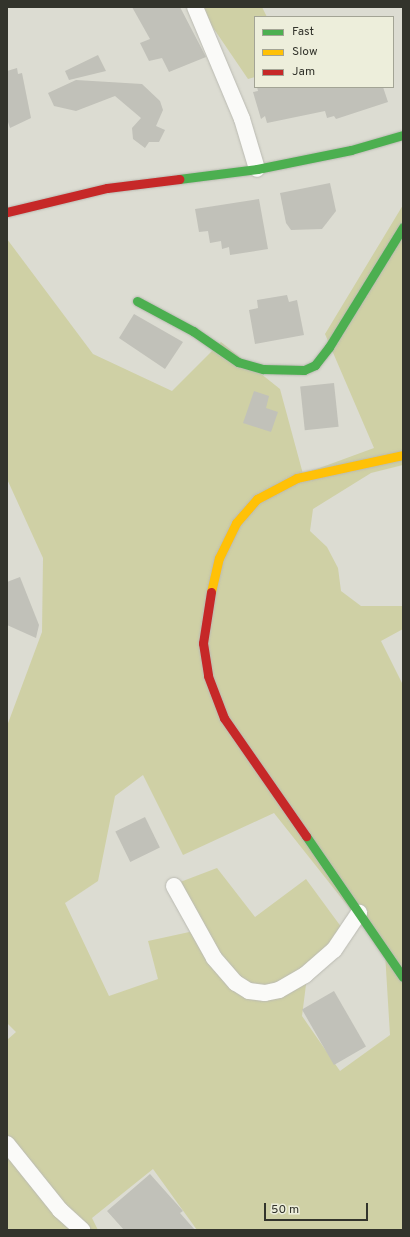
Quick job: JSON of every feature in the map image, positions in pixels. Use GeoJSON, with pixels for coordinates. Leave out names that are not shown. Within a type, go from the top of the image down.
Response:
{"type":"FeatureCollection","features":[{"type":"Feature","properties":{"kind":"street"},"geometry":{"type":"LineString","coordinates":[[195,7],[242,119],[257,169]]}},
{"type":"Feature","properties":{"kind":"street"},"geometry":{"type":"LineString","coordinates":[[7,212],[107,188],[257,169],[351,150],[403,135]]}},
{"type":"Feature","properties":{"kind":"street"},"geometry":{"type":"LineString","coordinates":[[137,302],[193,332],[238,362],[263,369],[304,370],[315,365],[329,347],[403,227]]}},
{"type":"Feature","properties":{"kind":"street"},"geometry":{"type":"LineString","coordinates":[[403,456],[297,478],[257,499],[226,540],[219,558],[205,618],[204,659],[224,718],[403,977]]}},
{"type":"Feature","properties":{"kind":"street"},"geometry":{"type":"LineString","coordinates":[[174,886],[217,963],[236,983],[249,991],[265,993],[279,990],[306,975],[334,950],[359,913]]}},
{"type":"Feature","properties":{"kind":"street"},"geometry":{"type":"LineString","coordinates":[[7,1144],[60,1210],[82,1230]]}},
{"type":"Feature","properties":{"kind":"green space"},"geometry":{"type":"Polygon","coordinates":[[[199,7],[262,7],[266,16],[254,16],[254,77],[248,79],[199,7]]]}},
{"type":"Feature","properties":{"kind":"green space"},"geometry":{"type":"Polygon","coordinates":[[[403,205],[403,465],[371,473],[313,509],[310,531],[327,547],[338,568],[341,591],[361,606],[403,606],[403,629],[381,641],[403,685],[403,1230],[197,1230],[153,1169],[92,1218],[98,1230],[7,1230],[7,1040],[16,1032],[7,1023],[7,726],[42,632],[43,558],[7,479],[7,239],[93,354],[172,391],[221,342],[280,389],[303,474],[374,448],[325,334],[403,205]],[[143,775],[115,796],[98,881],[65,903],[109,996],[158,979],[148,941],[194,931],[175,884],[217,868],[255,917],[306,879],[350,939],[308,969],[302,1016],[340,1071],[390,1035],[385,953],[274,813],[183,855],[143,775]]]}},
{"type":"Feature","properties":{"kind":"building"},"geometry":{"type":"Polygon","coordinates":[[[132,7],[180,7],[206,57],[169,72],[162,58],[149,61],[140,43],[150,39],[132,7]]]}},
{"type":"Feature","properties":{"kind":"building"},"geometry":{"type":"Polygon","coordinates":[[[98,55],[106,71],[69,80],[65,71],[98,55]]]}},
{"type":"Feature","properties":{"kind":"building"},"geometry":{"type":"Polygon","coordinates":[[[17,68],[18,74],[22,73],[31,118],[10,128],[7,119],[7,71],[17,68]]]}},
{"type":"Feature","properties":{"kind":"building"},"geometry":{"type":"Polygon","coordinates":[[[76,80],[142,84],[160,101],[163,110],[156,126],[165,130],[159,142],[149,142],[145,148],[133,139],[132,128],[141,118],[115,96],[76,111],[54,106],[48,93],[76,80]]]}},
{"type":"Feature","properties":{"kind":"building"},"geometry":{"type":"Polygon","coordinates":[[[257,88],[383,88],[388,102],[336,119],[334,116],[327,118],[325,111],[267,123],[265,116],[261,119],[253,92],[258,91],[257,88]]]}},
{"type":"Feature","properties":{"kind":"building"},"geometry":{"type":"Polygon","coordinates":[[[330,183],[336,211],[322,229],[291,230],[286,223],[280,193],[330,183]]]}},
{"type":"Feature","properties":{"kind":"building"},"geometry":{"type":"Polygon","coordinates":[[[259,199],[268,249],[230,255],[229,247],[222,249],[221,241],[210,243],[208,231],[199,232],[195,209],[259,199]]]}},
{"type":"Feature","properties":{"kind":"building"},"geometry":{"type":"Polygon","coordinates":[[[287,295],[289,302],[297,300],[304,335],[255,344],[249,310],[258,308],[257,300],[287,295]]]}},
{"type":"Feature","properties":{"kind":"building"},"geometry":{"type":"Polygon","coordinates":[[[134,314],[183,342],[165,369],[119,338],[134,314]]]}},
{"type":"Feature","properties":{"kind":"building"},"geometry":{"type":"Polygon","coordinates":[[[334,383],[339,427],[305,430],[300,387],[334,383]]]}},
{"type":"Feature","properties":{"kind":"building"},"geometry":{"type":"Polygon","coordinates":[[[254,391],[269,396],[266,408],[278,412],[271,432],[243,423],[254,391]]]}},
{"type":"Feature","properties":{"kind":"building"},"geometry":{"type":"Polygon","coordinates":[[[20,577],[39,625],[36,638],[7,625],[7,582],[20,577]]]}},
{"type":"Feature","properties":{"kind":"building"},"geometry":{"type":"Polygon","coordinates":[[[145,817],[160,848],[130,862],[115,831],[145,817]]]}},
{"type":"Feature","properties":{"kind":"building"},"geometry":{"type":"Polygon","coordinates":[[[334,991],[366,1046],[334,1065],[302,1009],[334,991]]]}},
{"type":"Feature","properties":{"kind":"building"},"geometry":{"type":"Polygon","coordinates":[[[150,1174],[183,1211],[180,1213],[195,1230],[124,1230],[107,1211],[150,1174]]]}},
{"type":"Feature","properties":{"kind":"traffic: fast"},"geometry":{"type":"LineString","coordinates":[[179,179],[257,169],[351,150],[403,135]]}},
{"type":"Feature","properties":{"kind":"traffic: fast"},"geometry":{"type":"LineString","coordinates":[[137,301],[193,331],[238,362],[263,369],[304,370],[315,365],[329,347],[403,227]]}},
{"type":"Feature","properties":{"kind":"traffic: fast"},"geometry":{"type":"LineString","coordinates":[[306,836],[403,977]]}},
{"type":"Feature","properties":{"kind":"traffic: slow"},"geometry":{"type":"LineString","coordinates":[[211,592],[219,558],[236,523],[257,499],[297,478],[403,455]]}},
{"type":"Feature","properties":{"kind":"traffic: jam"},"geometry":{"type":"LineString","coordinates":[[7,212],[107,188],[179,179]]}},
{"type":"Feature","properties":{"kind":"traffic: jam"},"geometry":{"type":"LineString","coordinates":[[211,592],[203,643],[208,676],[224,718],[306,836]]}}]}
